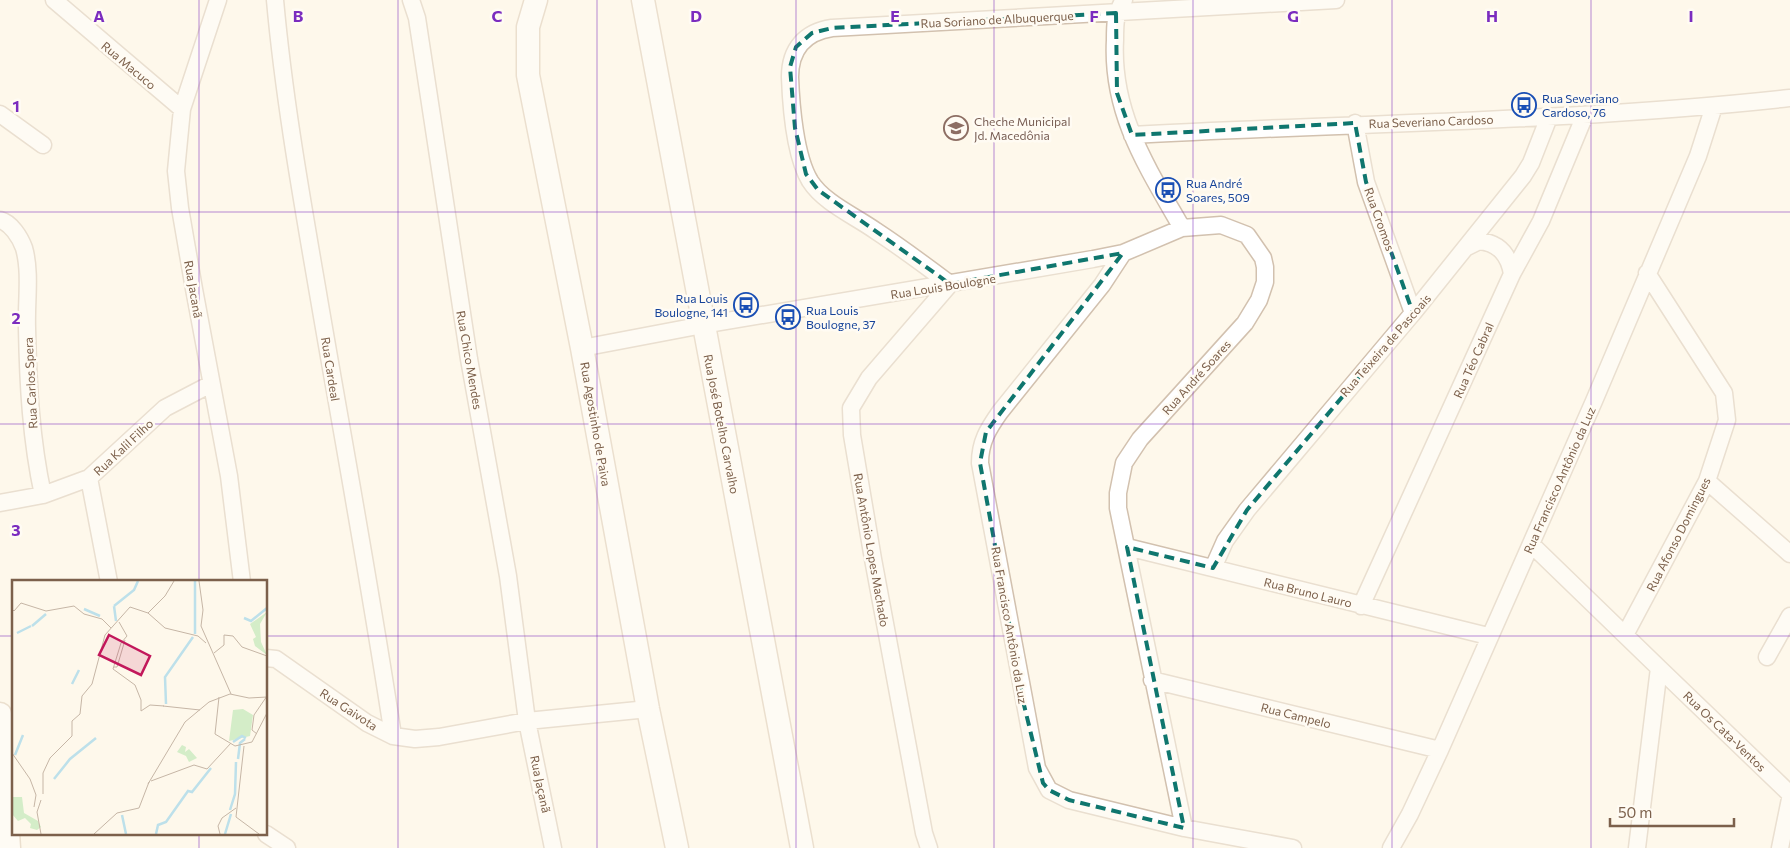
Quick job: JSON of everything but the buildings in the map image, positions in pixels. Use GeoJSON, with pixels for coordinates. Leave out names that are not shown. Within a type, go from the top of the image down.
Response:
{"type":"FeatureCollection","features":[{"type":"Feature","properties":{"kind":"main road","name":"Rua Agostinho de Paiva"},"geometry":{"type":"LineString","coordinates":[[536,0],[528,27],[528,75],[582,348],[648,709],[677,848]]}},
{"type":"Feature","properties":{"kind":"main road","name":"Rua José Botelho Carvalho"},"geometry":{"type":"LineString","coordinates":[[643,0],[802,848]]}},
{"type":"Feature","properties":{"kind":"main road"},"geometry":{"type":"LineString","coordinates":[[0,714],[9,848]]}},
{"type":"Feature","properties":{"kind":"street","name":"Rua Macuco"},"geometry":{"type":"LineString","coordinates":[[54,0],[182,109]]}},
{"type":"Feature","properties":{"kind":"street","name":"Rua Jacanã"},"geometry":{"type":"LineString","coordinates":[[218,0],[182,109],[176,171],[180,208],[229,476],[242,580]]}},
{"type":"Feature","properties":{"kind":"street","name":"Rua Cardeal"},"geometry":{"type":"LineString","coordinates":[[275,0],[280,54],[302,197],[340,423],[369,576],[393,736]]}},
{"type":"Feature","properties":{"kind":"street","name":"Rua Chico Mendes"},"geometry":{"type":"LineString","coordinates":[[411,0],[417,18],[467,349],[535,720]]}},
{"type":"Feature","properties":{"kind":"street","name":"Rua Soriano de Albuquerque"},"geometry":{"type":"LineString","coordinates":[[950,284],[876,230],[838,206],[811,182],[803,162],[795,128],[790,66],[796,47],[812,33],[832,28],[1120,6],[1336,0]]}},
{"type":"Feature","properties":{"kind":"street"},"geometry":{"type":"LineString","coordinates":[[1120,6],[1114,51],[1117,93],[1132,135],[1182,228]]}},
{"type":"Feature","properties":{"kind":"street","name":"Rua Severiano Cardoso"},"geometry":{"type":"LineString","coordinates":[[1132,135],[1355,123],[1585,115],[1714,106],[1790,98]]}},
{"type":"Feature","properties":{"kind":"street","name":"Rua Francisco Antônio da Luz"},"geometry":{"type":"LineString","coordinates":[[1391,848],[1410,814],[1440,750],[1488,636],[1594,401],[1698,156],[1714,106]]}},
{"type":"Feature","properties":{"kind":"street"},"geometry":{"type":"LineString","coordinates":[[0,114],[43,145]]}},
{"type":"Feature","properties":{"kind":"street","name":"Rua Téo Cabral"},"geometry":{"type":"LineString","coordinates":[[1361,606],[1512,274],[1541,222],[1585,115]]}},
{"type":"Feature","properties":{"kind":"street","name":"Rua Teixeira de Pascoais"},"geometry":{"type":"LineString","coordinates":[[1213,568],[1225,542],[1247,510],[1315,426],[1413,313],[1467,247],[1531,163],[1548,117]]}},
{"type":"Feature","properties":{"kind":"street","name":"Rua Cromos"},"geometry":{"type":"LineString","coordinates":[[1355,123],[1366,182],[1413,313]]}},
{"type":"Feature","properties":{"kind":"street","name":"Rua Carlos Spera"},"geometry":{"type":"LineString","coordinates":[[0,220],[6,222],[15,232],[24,248],[27,282],[28,377],[33,445],[43,495]]}},
{"type":"Feature","properties":{"kind":"street","name":"Rua André Soares"},"geometry":{"type":"LineString","coordinates":[[1182,228],[1221,224],[1247,235],[1263,258],[1265,282],[1259,300],[1245,323],[1140,439],[1124,463],[1118,493],[1118,508],[1184,828]]}},
{"type":"Feature","properties":{"kind":"street","name":"Rua Louis Boulogne"},"geometry":{"type":"LineString","coordinates":[[582,348],[703,325],[1040,270],[1123,253],[1182,228]]}},
{"type":"Feature","properties":{"kind":"street"},"geometry":{"type":"LineString","coordinates":[[1467,247],[1479,241],[1497,247],[1509,260],[1512,274]]}},
{"type":"Feature","properties":{"kind":"street","name":"Rua Francisco Antônio da Luz"},"geometry":{"type":"LineString","coordinates":[[1123,253],[1102,285],[986,432],[981,444],[980,463],[1037,768],[1049,790],[1069,800],[1184,828],[1293,848]]}},
{"type":"Feature","properties":{"kind":"street","name":"Rua Afonso Domingues"},"geometry":{"type":"LineString","coordinates":[[1625,635],[1707,481],[1725,428],[1726,402],[1715,376],[1647,273]]}},
{"type":"Feature","properties":{"kind":"street","name":"Rua Antônio Lopes Machado"},"geometry":{"type":"LineString","coordinates":[[929,848],[922,824],[873,559],[852,435],[851,408],[869,378],[950,284]]}},
{"type":"Feature","properties":{"kind":"street","name":"Rua Kalil Filho"},"geometry":{"type":"LineString","coordinates":[[0,503],[43,495],[89,478],[165,408],[211,384]]}},
{"type":"Feature","properties":{"kind":"street"},"geometry":{"type":"LineString","coordinates":[[89,478],[109,580]]}},
{"type":"Feature","properties":{"kind":"street"},"geometry":{"type":"LineString","coordinates":[[1707,481],[1790,554]]}},
{"type":"Feature","properties":{"kind":"street"},"geometry":{"type":"LineString","coordinates":[[1531,544],[1659,668],[1637,848]]}},
{"type":"Feature","properties":{"kind":"street","name":"Rua Bruno Lauro"},"geometry":{"type":"LineString","coordinates":[[1127,547],[1488,636]]}},
{"type":"Feature","properties":{"kind":"street"},"geometry":{"type":"LineString","coordinates":[[1767,657],[1790,616]]}},
{"type":"Feature","properties":{"kind":"street","name":"Rua Gaivota"},"geometry":{"type":"LineString","coordinates":[[268,658],[276,659],[367,723],[393,736],[415,739],[439,737],[535,720],[648,709]]}},
{"type":"Feature","properties":{"kind":"street","name":"Rua Os Cata-Ventos"},"geometry":{"type":"LineString","coordinates":[[1659,668],[1790,794]]}},
{"type":"Feature","properties":{"kind":"street","name":"Rua Campelo"},"geometry":{"type":"LineString","coordinates":[[1152,680],[1440,750]]}},
{"type":"Feature","properties":{"kind":"street","name":"Rua Jaçanã"},"geometry":{"type":"LineString","coordinates":[[535,720],[553,848]]}},
{"type":"Feature","properties":{"kind":"street"},"geometry":{"type":"LineString","coordinates":[[1780,848],[1790,799]]}},
{"type":"Feature","properties":{"kind":"street"},"geometry":{"type":"LineString","coordinates":[[268,835],[287,848]]}},
{"type":"Feature","properties":{"kind":"highlighted area"},"geometry":{"type":"Polygon","coordinates":[[[1116,13],[1117,93],[1132,135],[1355,123],[1366,182],[1413,313],[1247,510],[1213,568],[1127,547],[1184,828],[1069,800],[1049,790],[1043,783],[1024,705],[980,463],[986,432],[1123,253],[950,284],[839,206],[818,190],[806,174],[795,128],[790,67],[796,47],[812,33],[832,28],[1116,13]]]}},
{"type":"Feature","properties":{"kind":"place","name":"Rua Severiano Cardoso, 76"},"geometry":{"type":"Point","coordinates":[1524,105]}},
{"type":"Feature","properties":{"kind":"place","name":"Cheche Municipal Jd. Macedônia"},"geometry":{"type":"Point","coordinates":[956,128]}},
{"type":"Feature","properties":{"kind":"place","name":"Rua André Soares, 509"},"geometry":{"type":"Point","coordinates":[1168,190]}},
{"type":"Feature","properties":{"kind":"place","name":"Rua Louis Boulogne, 141"},"geometry":{"type":"Point","coordinates":[746,305]}},
{"type":"Feature","properties":{"kind":"place","name":"Rua Louis Boulogne, 37"},"geometry":{"type":"Point","coordinates":[788,317]}}]}
